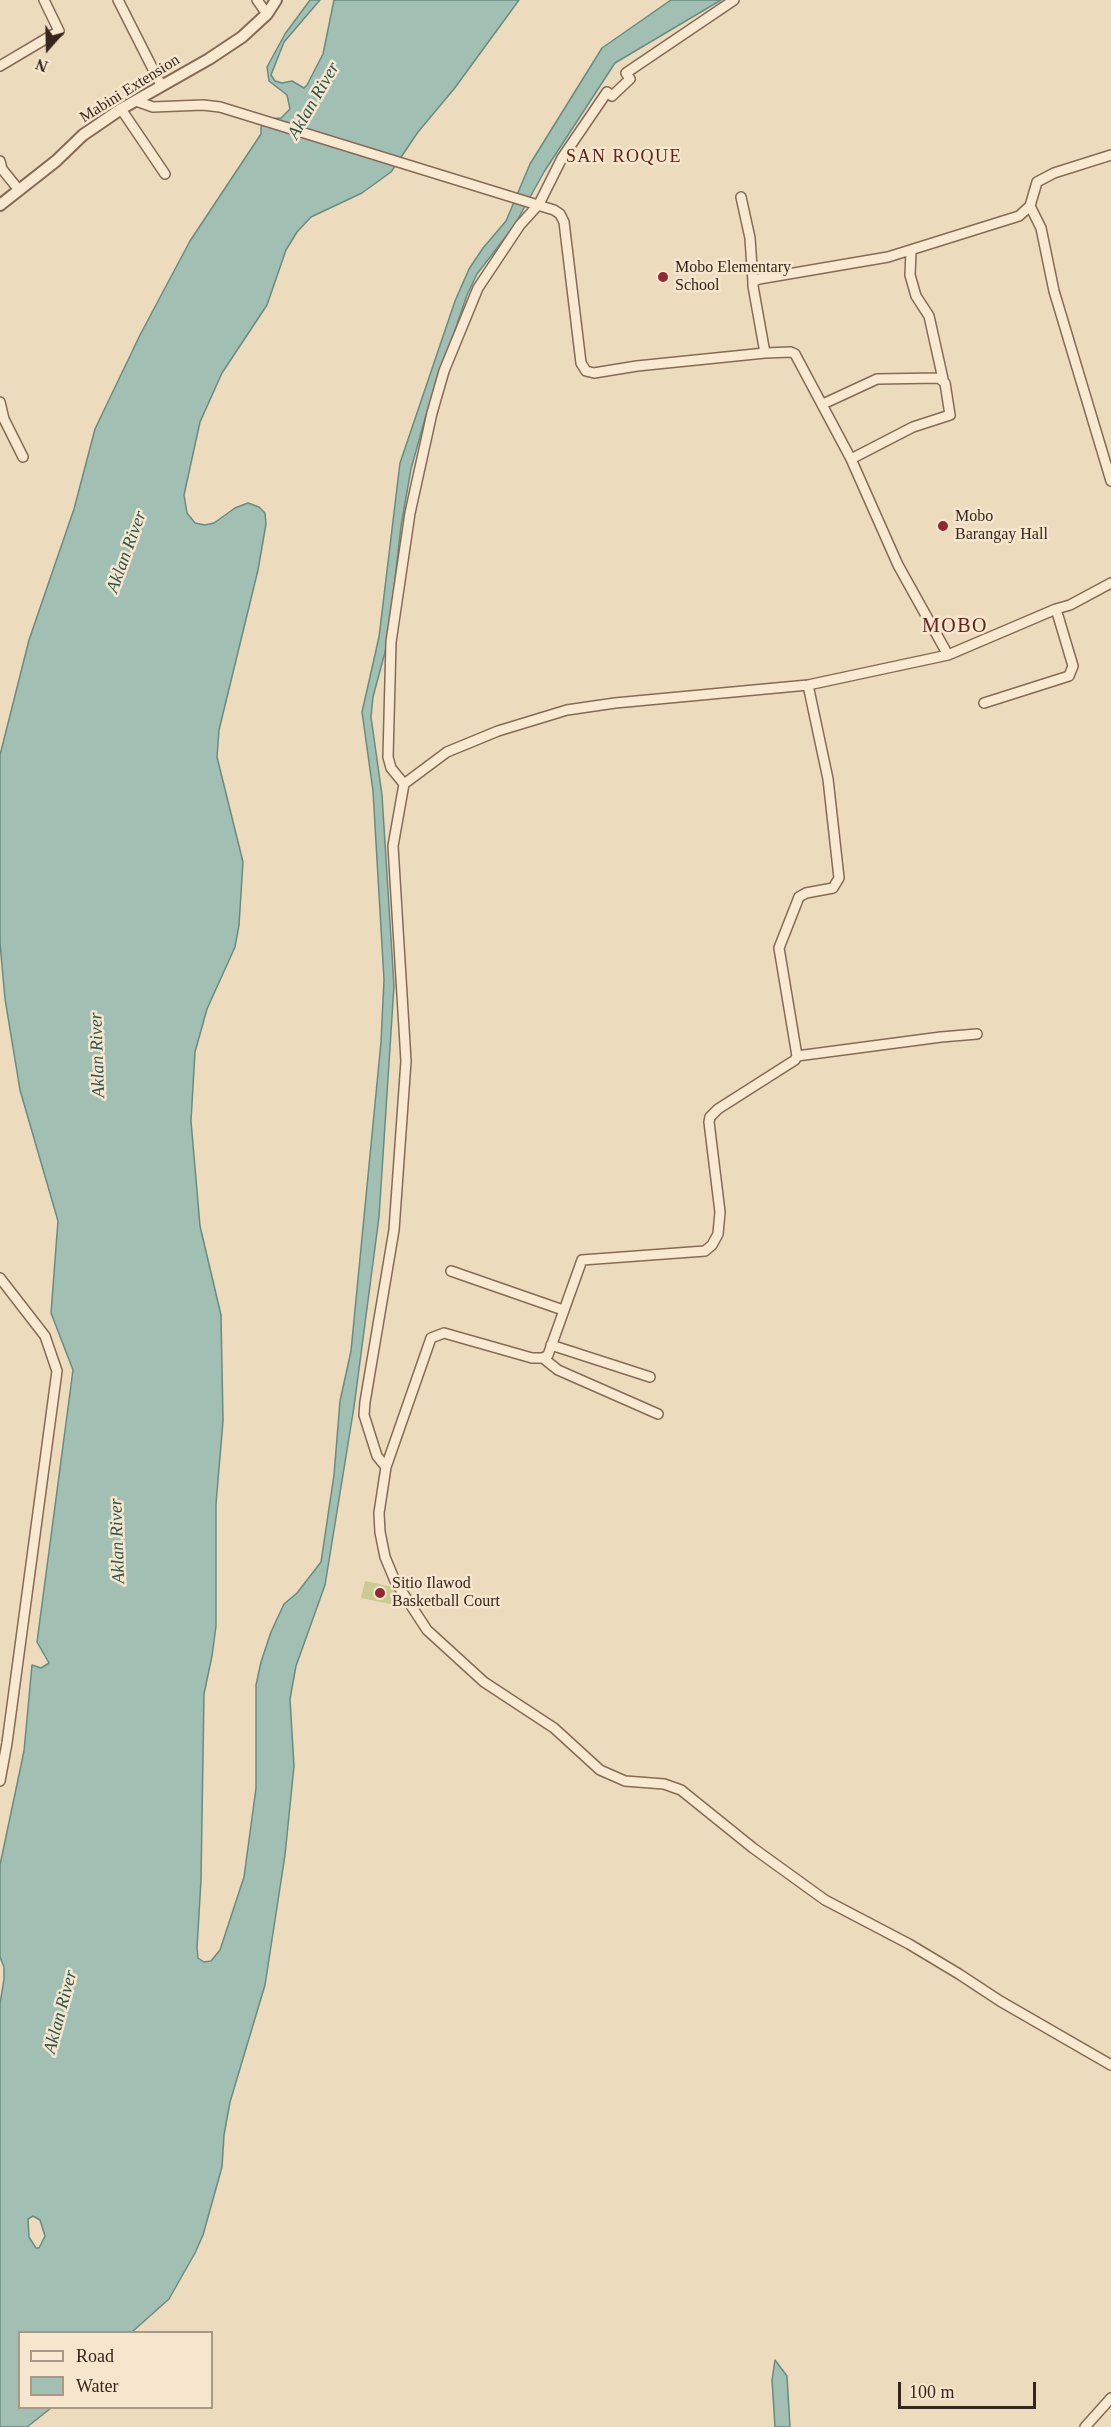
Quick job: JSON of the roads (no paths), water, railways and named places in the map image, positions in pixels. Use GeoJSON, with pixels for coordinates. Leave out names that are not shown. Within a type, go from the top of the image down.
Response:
{"type":"FeatureCollection","features":[{"type":"Feature","properties":{"kind":"street"},"geometry":{"type":"LineString","coordinates":[[0,66],[59,31],[44,0]]}},
{"type":"Feature","properties":{"kind":"street"},"geometry":{"type":"LineString","coordinates":[[118,0],[161,85]]}},
{"type":"Feature","properties":{"kind":"street"},"geometry":{"type":"LineString","coordinates":[[256,0],[267,14]]}},
{"type":"Feature","properties":{"kind":"street","name":"Mabini Extension"},"geometry":{"type":"LineString","coordinates":[[0,205],[56,161],[83,135],[121,109],[242,37],[267,14],[276,0]]}},
{"type":"Feature","properties":{"kind":"street"},"geometry":{"type":"LineString","coordinates":[[404,784],[391,768],[388,757],[391,642],[410,513],[432,413],[444,371],[478,288],[520,225],[538,203],[562,158],[607,92],[612,96],[630,79],[626,73],[734,0]]}},
{"type":"Feature","properties":{"kind":"street"},"geometry":{"type":"LineString","coordinates":[[136,101],[153,107],[175,108],[203,105],[220,107],[538,203],[560,214],[564,222],[581,363],[586,371],[594,373],[637,366],[765,353],[791,352],[795,354],[851,459],[898,565],[948,655]]}},
{"type":"Feature","properties":{"kind":"street"},"geometry":{"type":"LineString","coordinates":[[121,109],[165,174]]}},
{"type":"Feature","properties":{"kind":"street"},"geometry":{"type":"LineString","coordinates":[[753,282],[759,279],[888,257],[1019,216],[1030,206],[1037,183],[1054,172],[1111,155]]}},
{"type":"Feature","properties":{"kind":"street"},"geometry":{"type":"LineString","coordinates":[[0,161],[2,169],[19,190]]}},
{"type":"Feature","properties":{"kind":"street"},"geometry":{"type":"LineString","coordinates":[[741,197],[750,238],[753,282],[765,353]]}},
{"type":"Feature","properties":{"kind":"street"},"geometry":{"type":"LineString","coordinates":[[1030,206],[1041,228],[1054,291],[1111,481]]}},
{"type":"Feature","properties":{"kind":"street"},"geometry":{"type":"LineString","coordinates":[[851,459],[912,427],[950,415],[929,316],[916,296],[910,275],[911,251]]}},
{"type":"Feature","properties":{"kind":"street"},"geometry":{"type":"LineString","coordinates":[[823,404],[877,379],[916,377],[943,380]]}},
{"type":"Feature","properties":{"kind":"street"},"geometry":{"type":"LineString","coordinates":[[0,402],[4,419],[22,457]]}},
{"type":"Feature","properties":{"kind":"street"},"geometry":{"type":"LineString","coordinates":[[386,1467],[377,1456],[364,1415],[394,1230],[406,1061],[393,846],[404,784],[447,752],[498,730],[567,710],[615,703],[808,685],[948,655],[1070,605],[1111,583]]}},
{"type":"Feature","properties":{"kind":"street"},"geometry":{"type":"LineString","coordinates":[[984,703],[1069,676],[1073,666],[1056,609]]}},
{"type":"Feature","properties":{"kind":"street"},"geometry":{"type":"LineString","coordinates":[[808,685],[828,778],[839,878],[833,888],[806,893],[799,897],[779,948],[797,1056],[795,1060],[718,1109],[710,1117],[720,1212],[720,1224],[712,1245],[705,1251],[694,1253],[584,1258],[579,1263],[552,1345],[548,1354],[543,1358],[532,1358],[444,1332],[435,1335],[428,1345],[386,1467],[379,1513],[385,1557],[395,1581],[427,1630],[484,1682],[554,1728],[600,1770],[625,1781],[672,1785],[688,1795],[794,1880],[825,1900],[909,1944],[1000,2001],[1111,2065]]}},
{"type":"Feature","properties":{"kind":"street"},"geometry":{"type":"LineString","coordinates":[[797,1056],[977,1034]]}},
{"type":"Feature","properties":{"kind":"street"},"geometry":{"type":"LineString","coordinates":[[451,1271],[563,1310]]}},
{"type":"Feature","properties":{"kind":"street"},"geometry":{"type":"LineString","coordinates":[[0,1278],[45,1336],[57,1371],[0,1781]]}},
{"type":"Feature","properties":{"kind":"street"},"geometry":{"type":"LineString","coordinates":[[552,1345],[650,1377]]}},
{"type":"Feature","properties":{"kind":"street"},"geometry":{"type":"LineString","coordinates":[[543,1358],[558,1370],[658,1414]]}},
{"type":"Feature","properties":{"kind":"street"},"geometry":{"type":"LineString","coordinates":[[1085,2427],[1111,2398]]}},
{"type":"Feature","properties":{"kind":"water","name":"Aklan River"},"geometry":{"type":"Polygon","coordinates":[[[310,0],[320,0],[284,42],[271,75],[275,81],[282,83],[292,81],[304,88],[307,85],[323,54],[334,0],[519,0],[454,89],[418,132],[391,172],[362,193],[311,217],[297,232],[286,250],[267,305],[222,373],[200,422],[184,495],[187,513],[195,523],[205,525],[214,523],[235,508],[248,503],[259,507],[265,513],[266,524],[258,570],[219,730],[217,757],[243,862],[239,925],[235,947],[207,1009],[195,1052],[191,1121],[200,1226],[221,1315],[223,1421],[216,1504],[216,1626],[204,1694],[201,1880],[197,1948],[198,1958],[204,1962],[211,1961],[220,1950],[244,1877],[256,1788],[256,1685],[261,1662],[284,1604],[297,1593],[321,1562],[334,1475],[340,1401],[351,1351],[381,1042],[384,980],[373,791],[362,712],[379,637],[400,463],[455,301],[469,269],[506,221],[530,164],[602,48],[671,0],[721,0],[615,63],[544,172],[514,226],[477,274],[467,295],[426,415],[411,469],[401,526],[388,641],[373,697],[371,717],[382,795],[394,986],[379,1217],[354,1407],[325,1585],[296,1666],[290,1699],[294,1766],[285,1855],[265,1985],[230,2102],[224,2135],[222,2167],[203,2235],[169,2299],[133,2331],[18,2331],[18,2409],[50,2409],[27,2427],[0,2427],[0,2004],[4,1967],[0,1957],[0,1865],[24,1751],[32,1665],[41,1668],[49,1663],[37,1642],[73,1370],[51,1313],[58,1221],[20,1090],[5,999],[0,943],[0,755],[29,640],[74,509],[95,429],[140,335],[190,241],[261,134],[261,127],[268,119],[281,118],[290,109],[287,95],[269,81],[267,67],[285,34],[310,0]],[[33,2216],[28,2219],[29,2237],[36,2248],[39,2248],[45,2236],[40,2220],[33,2216]]]}},
{"type":"Feature","properties":{"kind":"water"},"geometry":{"type":"Polygon","coordinates":[[[775,2360],[787,2376],[790,2427],[775,2427],[772,2380],[775,2360]]]}},
{"type":"Feature","properties":{"kind":"place","name":"Mobo Elementary School"},"geometry":{"type":"Point","coordinates":[663,277]}},
{"type":"Feature","properties":{"kind":"place","name":"Mobo Barangay Hall"},"geometry":{"type":"Point","coordinates":[943,526]}},
{"type":"Feature","properties":{"kind":"place","name":"Sitio Ilawod Basketball Court"},"geometry":{"type":"Point","coordinates":[380,1593]}},
{"type":"Feature","properties":{"kind":"district","name":"SAN ROQUE"},"geometry":{"type":"Point","coordinates":[624,157]}},
{"type":"Feature","properties":{"kind":"district","name":"MOBO"},"geometry":{"type":"Point","coordinates":[955,627]}}]}
